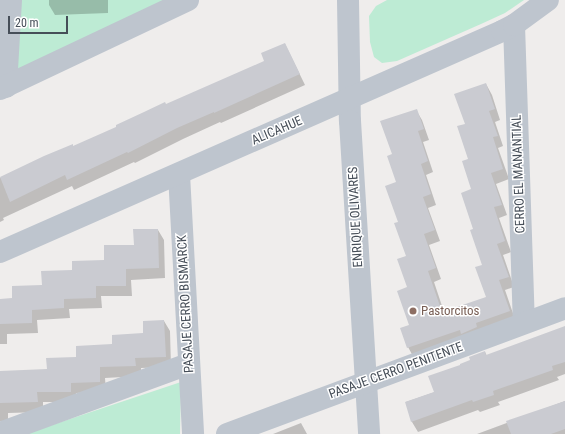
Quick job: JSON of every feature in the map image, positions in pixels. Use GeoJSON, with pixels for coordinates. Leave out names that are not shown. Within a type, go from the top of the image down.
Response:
{"type":"FeatureCollection","features":[{"type":"Feature","properties":{"kind":"street"},"geometry":{"type":"LineString","coordinates":[[3,88],[11,0]]}},
{"type":"Feature","properties":{"kind":"street"},"geometry":{"type":"LineString","coordinates":[[3,88],[188,0]]}},
{"type":"Feature","properties":{"kind":"street","name":"ALICAHUE"},"geometry":{"type":"LineString","coordinates":[[0,252],[349,100],[514,25],[548,0]]}},
{"type":"Feature","properties":{"kind":"street","name":"ENRIQUE OLIVARES"},"geometry":{"type":"LineString","coordinates":[[349,1],[349,100],[369,434]]}},
{"type":"Feature","properties":{"kind":"street","name":"CERRO EL MANANTIAL"},"geometry":{"type":"LineString","coordinates":[[514,25],[524,324]]}},
{"type":"Feature","properties":{"kind":"street","name":"PASAJE CERRO BISMARCK"},"geometry":{"type":"LineString","coordinates":[[179,174],[193,434]]}},
{"type":"Feature","properties":{"kind":"street","name":"PASAJE CERRO PENITENTE"},"geometry":{"type":"LineString","coordinates":[[227,434],[565,308]]}},
{"type":"Feature","properties":{"kind":"street"},"geometry":{"type":"LineString","coordinates":[[0,433],[189,364]]}},
{"type":"Feature","properties":{"kind":"green space"},"geometry":{"type":"Polygon","coordinates":[[[17,0],[176,0],[20,71],[13,67],[17,0]]]}},
{"type":"Feature","properties":{"kind":"green space"},"geometry":{"type":"Polygon","coordinates":[[[387,0],[524,0],[505,13],[481,24],[397,61],[382,63],[374,57],[370,42],[369,16],[376,6],[387,0]]]}},
{"type":"Feature","properties":{"kind":"green space"},"geometry":{"type":"Polygon","coordinates":[[[181,382],[180,434],[25,434],[181,382]]]}},
{"type":"Feature","properties":{"kind":"building"},"geometry":{"type":"Polygon","coordinates":[[[285,43],[300,74],[177,128],[128,153],[127,152],[67,180],[65,175],[10,202],[0,177],[44,156],[73,144],[73,146],[116,127],[116,125],[165,102],[166,104],[264,61],[261,53],[285,43]]]}},
{"type":"Feature","properties":{"kind":"building"},"geometry":{"type":"Polygon","coordinates":[[[486,83],[495,109],[489,111],[498,136],[493,137],[503,169],[491,173],[502,205],[494,207],[505,241],[497,244],[509,277],[499,280],[510,311],[476,323],[477,327],[461,334],[460,330],[407,348],[400,328],[409,325],[397,291],[407,287],[397,259],[406,256],[394,223],[398,222],[385,186],[396,182],[387,156],[392,154],[380,121],[417,109],[424,129],[418,131],[428,161],[421,164],[431,194],[423,197],[435,230],[424,234],[436,268],[428,271],[442,312],[486,297],[475,267],[482,265],[470,230],[473,229],[461,193],[471,189],[462,161],[468,159],[457,126],[465,124],[454,94],[486,83]]]}},
{"type":"Feature","properties":{"kind":"building"},"geometry":{"type":"Polygon","coordinates":[[[133,229],[158,229],[159,268],[126,269],[126,286],[96,286],[96,298],[64,299],[64,308],[32,310],[32,323],[0,324],[0,299],[12,298],[12,286],[42,285],[41,271],[72,270],[72,261],[104,260],[104,245],[134,245],[133,229]]]}},
{"type":"Feature","properties":{"kind":"building"},"geometry":{"type":"Polygon","coordinates":[[[164,320],[166,357],[135,358],[136,366],[100,367],[100,382],[71,383],[71,392],[37,392],[38,402],[0,403],[0,371],[47,369],[46,358],[76,357],[76,346],[112,344],[112,335],[143,333],[143,321],[164,320]]]}},
{"type":"Feature","properties":{"kind":"building"},"geometry":{"type":"Polygon","coordinates":[[[565,326],[565,362],[552,366],[553,370],[493,391],[494,395],[473,402],[472,400],[411,422],[405,402],[434,392],[428,376],[460,365],[470,360],[469,357],[485,351],[486,355],[565,326]]]}},
{"type":"Feature","properties":{"kind":"building"},"geometry":{"type":"Polygon","coordinates":[[[565,401],[565,429],[551,434],[511,434],[506,421],[565,401]]]}},
{"type":"Feature","properties":{"kind":"place","name":"Pastorcitos"},"geometry":{"type":"Point","coordinates":[413,311]}}]}
